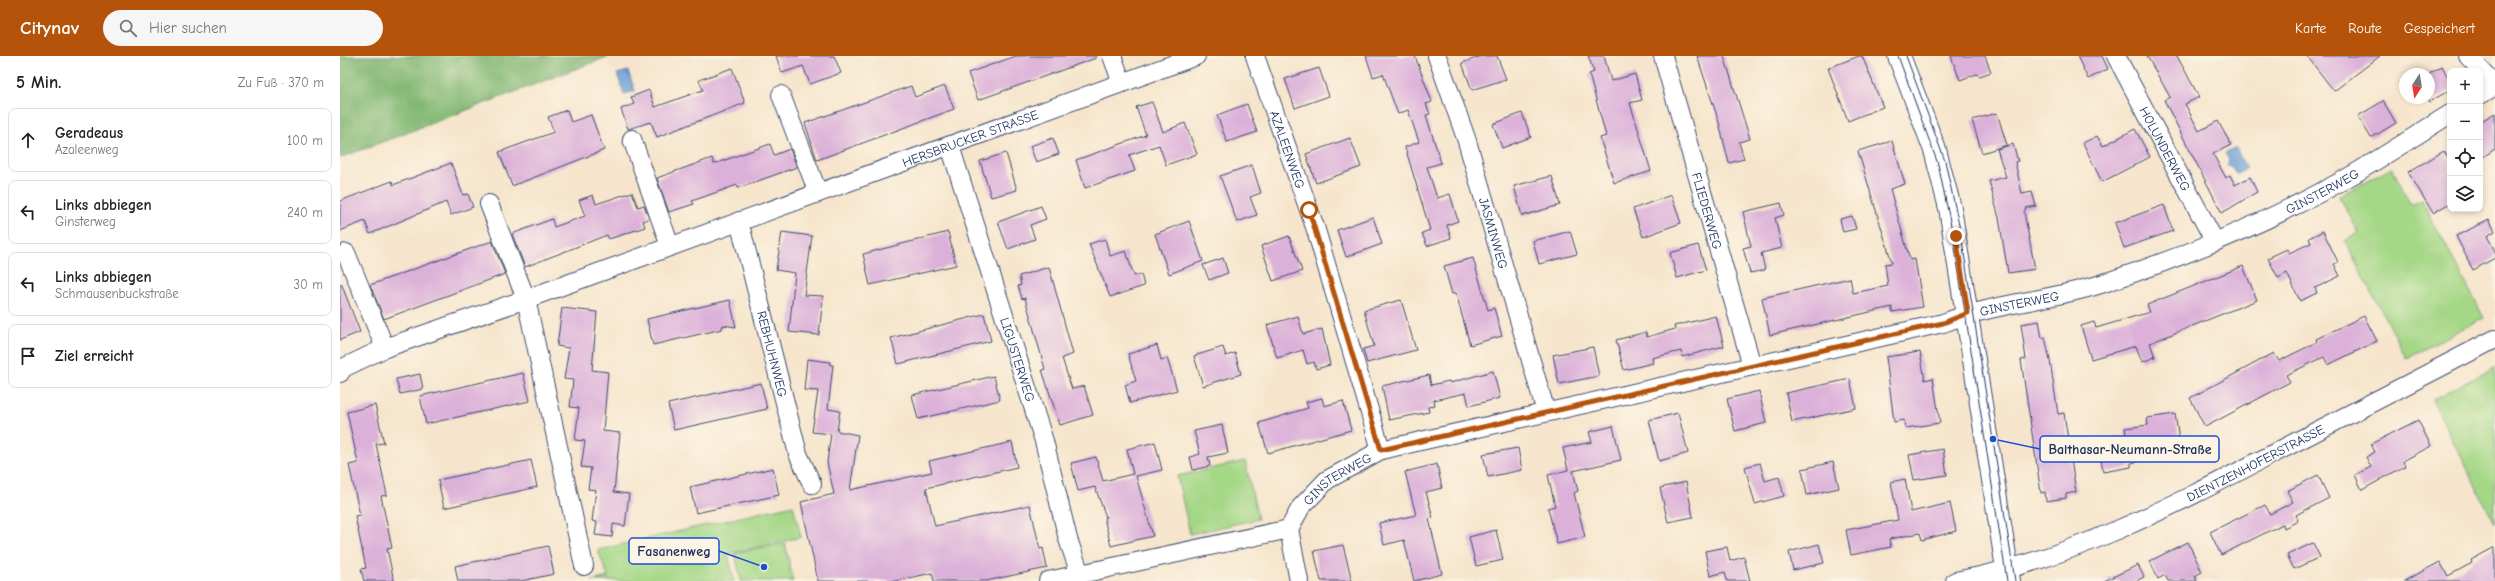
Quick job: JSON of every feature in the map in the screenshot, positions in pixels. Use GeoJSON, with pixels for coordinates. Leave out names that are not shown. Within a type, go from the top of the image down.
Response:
{"type":"FeatureCollection","features":[{"type":"Feature","properties":{"kind":"street"},"geometry":{"type":"LineString","coordinates":[[1112,56],[1122,83]]}},
{"type":"Feature","properties":{"kind":"street","name":"HERSBRUCKER STRASSE"},"geometry":{"type":"LineString","coordinates":[[340,373],[343,368],[385,348],[526,299],[1196,56]]}},
{"type":"Feature","properties":{"kind":"street","name":"AZALEENWEG"},"geometry":{"type":"LineString","coordinates":[[1254,56],[1316,230],[1381,450]]}},
{"type":"Feature","properties":{"kind":"street","name":"JASMINWEG"},"geometry":{"type":"LineString","coordinates":[[1438,56],[1468,141],[1546,412]]}},
{"type":"Feature","properties":{"kind":"street","name":"FLIEDERWEG"},"geometry":{"type":"LineString","coordinates":[[1663,56],[1752,366]]}},
{"type":"Feature","properties":{"kind":"street"},"geometry":{"type":"LineString","coordinates":[[1899,56],[1940,165],[1956,236],[2009,576]]}},
{"type":"Feature","properties":{"kind":"street","name":"HOLUNDERWEG"},"geometry":{"type":"LineString","coordinates":[[2116,56],[2215,242]]}},
{"type":"Feature","properties":{"kind":"street"},"geometry":{"type":"LineString","coordinates":[[2468,56],[2495,85],[2483,93]]}},
{"type":"Feature","properties":{"kind":"street"},"geometry":{"type":"LineString","coordinates":[[782,96],[818,193]]}},
{"type":"Feature","properties":{"kind":"street","name":"GINSTERWEG"},"geometry":{"type":"LineString","coordinates":[[1289,529],[1301,508],[1327,480],[1381,450],[1943,323],[1968,313],[2098,284],[2215,242],[2340,182],[2447,116]]}},
{"type":"Feature","properties":{"kind":"street"},"geometry":{"type":"LineString","coordinates":[[632,139],[670,246]]}},
{"type":"Feature","properties":{"kind":"street","name":"LIGUSTERWEG"},"geometry":{"type":"LineString","coordinates":[[950,146],[1044,441],[1068,539],[1080,574]]}},
{"type":"Feature","properties":{"kind":"street"},"geometry":{"type":"LineString","coordinates":[[489,204],[526,299],[584,566]]}},
{"type":"Feature","properties":{"kind":"street","name":"REBHUHNWEG"},"geometry":{"type":"LineString","coordinates":[[739,221],[798,454],[812,484]]}},
{"type":"Feature","properties":{"kind":"street"},"geometry":{"type":"LineString","coordinates":[[346,253],[385,348]]}},
{"type":"Feature","properties":{"kind":"street","name":"DIENTZENHOFERSTRASSE"},"geometry":{"type":"LineString","coordinates":[[1955,581],[2009,576],[2186,499],[2495,339]]}},
{"type":"Feature","properties":{"kind":"street"},"geometry":{"type":"LineString","coordinates":[[1048,581],[1289,529],[1299,581]]}},
{"type":"Feature","properties":{"kind":"green space"},"geometry":{"type":"Polygon","coordinates":[[[340,56],[610,56],[340,158],[340,56]]]}},
{"type":"Feature","properties":{"kind":"green space"},"geometry":{"type":"Polygon","coordinates":[[[2392,168],[2411,205],[2422,200],[2484,318],[2406,358],[2345,241],[2359,233],[2339,196],[2392,168]]]}},
{"type":"Feature","properties":{"kind":"green space"},"geometry":{"type":"Polygon","coordinates":[[[2495,368],[2495,524],[2432,399],[2495,368]]]}},
{"type":"Feature","properties":{"kind":"green space"},"geometry":{"type":"Polygon","coordinates":[[[1245,461],[1258,519],[1190,534],[1177,476],[1245,461]]]}},
{"type":"Feature","properties":{"kind":"green space"},"geometry":{"type":"Polygon","coordinates":[[[793,505],[801,537],[728,554],[734,581],[592,581],[608,577],[598,550],[793,505]]]}},
{"type":"Feature","properties":{"kind":"green space"},"geometry":{"type":"Polygon","coordinates":[[[785,543],[793,581],[741,581],[735,553],[785,543]]]}},
{"type":"Feature","properties":{"kind":"water"},"geometry":{"type":"Polygon","coordinates":[[[628,71],[635,91],[624,94],[617,74],[628,71]]]}},
{"type":"Feature","properties":{"kind":"water"},"geometry":{"type":"Polygon","coordinates":[[[2236,148],[2246,169],[2236,174],[2232,167],[2227,165],[2229,160],[2225,153],[2236,148]]]}},
{"type":"Feature","properties":{"kind":"building"},"geometry":{"type":"Polygon","coordinates":[[[776,56],[834,56],[841,73],[810,84],[803,66],[782,73],[776,56]]]}},
{"type":"Feature","properties":{"kind":"building"},"geometry":{"type":"Polygon","coordinates":[[[1016,56],[1095,56],[1096,58],[978,100],[968,73],[1016,56]]]}},
{"type":"Feature","properties":{"kind":"building"},"geometry":{"type":"Polygon","coordinates":[[[1366,56],[1415,56],[1432,102],[1426,104],[1430,114],[1426,115],[1441,163],[1427,167],[1437,198],[1450,194],[1458,221],[1447,225],[1451,238],[1427,246],[1422,233],[1430,230],[1405,147],[1419,142],[1408,110],[1398,114],[1383,74],[1373,77],[1366,56]]]}},
{"type":"Feature","properties":{"kind":"building"},"geometry":{"type":"Polygon","coordinates":[[[1482,56],[1497,56],[1506,79],[1472,90],[1462,63],[1482,56]]]}},
{"type":"Feature","properties":{"kind":"building"},"geometry":{"type":"Polygon","coordinates":[[[1588,56],[1604,56],[1611,81],[1635,74],[1642,100],[1630,103],[1651,171],[1614,183],[1600,138],[1606,136],[1589,74],[1594,72],[1588,56]]]}},
{"type":"Feature","properties":{"kind":"building"},"geometry":{"type":"Polygon","coordinates":[[[1697,56],[1724,56],[1750,139],[1739,142],[1744,159],[1729,163],[1718,119],[1697,56]]]}},
{"type":"Feature","properties":{"kind":"building"},"geometry":{"type":"Polygon","coordinates":[[[1862,56],[1883,107],[1848,121],[1828,68],[1862,56]]]}},
{"type":"Feature","properties":{"kind":"building"},"geometry":{"type":"Polygon","coordinates":[[[1951,56],[1985,56],[1991,72],[1980,76],[1976,74],[1960,80],[1951,56]]]}},
{"type":"Feature","properties":{"kind":"building"},"geometry":{"type":"Polygon","coordinates":[[[2077,56],[2102,56],[2108,69],[2088,79],[2077,56]]]}},
{"type":"Feature","properties":{"kind":"building"},"geometry":{"type":"Polygon","coordinates":[[[2147,56],[2177,56],[2199,97],[2185,104],[2199,131],[2218,121],[2231,145],[2213,154],[2226,178],[2230,175],[2235,185],[2250,177],[2257,192],[2222,213],[2164,100],[2170,97],[2147,56]]]}},
{"type":"Feature","properties":{"kind":"building"},"geometry":{"type":"Polygon","coordinates":[[[2307,56],[2380,56],[2334,91],[2307,56]]]}},
{"type":"Feature","properties":{"kind":"building"},"geometry":{"type":"Polygon","coordinates":[[[2442,66],[2447,75],[2447,92],[2435,99],[2435,70],[2442,66]]]}},
{"type":"Feature","properties":{"kind":"building"},"geometry":{"type":"Polygon","coordinates":[[[732,68],[745,103],[657,137],[651,122],[628,129],[621,109],[634,104],[631,97],[649,90],[655,107],[703,90],[699,80],[732,68]]]}},
{"type":"Feature","properties":{"kind":"building"},"geometry":{"type":"Polygon","coordinates":[[[1319,68],[1329,96],[1295,108],[1285,79],[1319,68]]]}},
{"type":"Feature","properties":{"kind":"building"},"geometry":{"type":"Polygon","coordinates":[[[911,86],[915,97],[945,86],[954,109],[817,160],[805,123],[911,86]]]}},
{"type":"Feature","properties":{"kind":"building"},"geometry":{"type":"Polygon","coordinates":[[[2383,101],[2396,123],[2371,138],[2358,116],[2383,101]]]}},
{"type":"Feature","properties":{"kind":"building"},"geometry":{"type":"Polygon","coordinates":[[[1152,102],[1163,132],[1185,123],[1197,154],[1166,165],[1159,145],[1129,155],[1135,171],[1085,188],[1076,160],[1146,135],[1136,107],[1152,102]]]}},
{"type":"Feature","properties":{"kind":"building"},"geometry":{"type":"Polygon","coordinates":[[[1247,104],[1257,132],[1227,142],[1217,115],[1247,104]]]}},
{"type":"Feature","properties":{"kind":"building"},"geometry":{"type":"Polygon","coordinates":[[[567,110],[571,122],[591,115],[604,150],[512,186],[499,152],[554,132],[548,117],[567,110]]]}},
{"type":"Feature","properties":{"kind":"building"},"geometry":{"type":"Polygon","coordinates":[[[1522,113],[1531,137],[1502,148],[1493,124],[1522,113]]]}},
{"type":"Feature","properties":{"kind":"building"},"geometry":{"type":"Polygon","coordinates":[[[1997,113],[2007,145],[1982,153],[1972,120],[1997,113]]]}},
{"type":"Feature","properties":{"kind":"building"},"geometry":{"type":"Polygon","coordinates":[[[2495,113],[2495,149],[2483,157],[2483,140],[2483,120],[2495,113]]]}},
{"type":"Feature","properties":{"kind":"building"},"geometry":{"type":"Polygon","coordinates":[[[2135,129],[2150,157],[2102,182],[2083,143],[2097,136],[2103,146],[2135,129]]]}},
{"type":"Feature","properties":{"kind":"building"},"geometry":{"type":"Polygon","coordinates":[[[1053,138],[1059,154],[1036,162],[1030,146],[1053,138]]]}},
{"type":"Feature","properties":{"kind":"building"},"geometry":{"type":"Polygon","coordinates":[[[1350,138],[1361,167],[1316,183],[1306,154],[1350,138]]]}},
{"type":"Feature","properties":{"kind":"building"},"geometry":{"type":"Polygon","coordinates":[[[1892,141],[1905,184],[1890,189],[1910,260],[1915,259],[1923,307],[1892,312],[1892,307],[1770,335],[1762,298],[1850,278],[1853,293],[1888,286],[1885,264],[1892,263],[1858,151],[1892,141]]]}},
{"type":"Feature","properties":{"kind":"building"},"geometry":{"type":"Polygon","coordinates":[[[770,144],[774,155],[790,149],[797,167],[738,188],[737,185],[692,201],[694,204],[669,212],[657,178],[712,158],[714,164],[770,144]]]}},
{"type":"Feature","properties":{"kind":"building"},"geometry":{"type":"Polygon","coordinates":[[[2013,144],[2018,161],[2015,162],[2022,194],[2032,192],[2036,206],[2026,208],[2024,212],[2035,269],[2008,273],[1999,218],[1989,181],[2006,177],[1997,149],[2013,144]]]}},
{"type":"Feature","properties":{"kind":"building"},"geometry":{"type":"Polygon","coordinates":[[[2444,151],[2447,156],[2447,205],[2433,213],[2408,172],[2444,151]]]}},
{"type":"Feature","properties":{"kind":"building"},"geometry":{"type":"Polygon","coordinates":[[[1006,153],[1017,190],[991,197],[980,161],[1006,153]]]}},
{"type":"Feature","properties":{"kind":"building"},"geometry":{"type":"Polygon","coordinates":[[[451,163],[463,195],[468,194],[473,207],[451,215],[446,202],[370,234],[365,221],[340,231],[340,201],[392,181],[393,185],[451,163]]]}},
{"type":"Feature","properties":{"kind":"building"},"geometry":{"type":"Polygon","coordinates":[[[1252,165],[1261,193],[1250,197],[1257,215],[1237,222],[1220,176],[1252,165]]]}},
{"type":"Feature","properties":{"kind":"building"},"geometry":{"type":"Polygon","coordinates":[[[1552,176],[1560,205],[1522,216],[1514,186],[1552,176]]]}},
{"type":"Feature","properties":{"kind":"building"},"geometry":{"type":"Polygon","coordinates":[[[632,192],[638,207],[644,205],[649,219],[643,221],[645,227],[609,239],[607,235],[525,267],[512,234],[552,219],[554,227],[585,216],[579,200],[593,195],[596,204],[632,192]]]}},
{"type":"Feature","properties":{"kind":"building"},"geometry":{"type":"Polygon","coordinates":[[[1671,195],[1681,223],[1643,237],[1633,209],[1671,195]]]}},
{"type":"Feature","properties":{"kind":"building"},"geometry":{"type":"Polygon","coordinates":[[[1781,203],[1784,215],[1775,218],[1782,248],[1761,253],[1765,270],[1750,273],[1743,248],[1751,246],[1743,212],[1781,203]]]}},
{"type":"Feature","properties":{"kind":"building"},"geometry":{"type":"Polygon","coordinates":[[[2164,205],[2173,231],[2124,248],[2115,223],[2164,205]]]}},
{"type":"Feature","properties":{"kind":"building"},"geometry":{"type":"Polygon","coordinates":[[[1041,206],[1046,219],[1030,225],[1035,239],[1008,249],[998,222],[1041,206]]]}},
{"type":"Feature","properties":{"kind":"building"},"geometry":{"type":"Polygon","coordinates":[[[1852,216],[1856,229],[1843,232],[1840,219],[1852,216]]]}},
{"type":"Feature","properties":{"kind":"building"},"geometry":{"type":"Polygon","coordinates":[[[1373,217],[1382,244],[1346,257],[1337,230],[1373,217]]]}},
{"type":"Feature","properties":{"kind":"building"},"geometry":{"type":"Polygon","coordinates":[[[2489,220],[2495,231],[2487,236],[2495,251],[2495,258],[2473,270],[2456,236],[2489,220]]]}},
{"type":"Feature","properties":{"kind":"building"},"geometry":{"type":"Polygon","coordinates":[[[1189,221],[1203,261],[1169,274],[1155,234],[1189,221]]]}},
{"type":"Feature","properties":{"kind":"building"},"geometry":{"type":"Polygon","coordinates":[[[1570,231],[1577,254],[1539,264],[1533,241],[1570,231]]]}},
{"type":"Feature","properties":{"kind":"building"},"geometry":{"type":"Polygon","coordinates":[[[2323,231],[2338,262],[2334,264],[2340,276],[2315,288],[2317,293],[2300,301],[2287,273],[2278,278],[2268,258],[2287,249],[2289,253],[2311,243],[2309,238],[2323,231]]]}},
{"type":"Feature","properties":{"kind":"building"},"geometry":{"type":"Polygon","coordinates":[[[782,232],[812,236],[804,295],[823,296],[819,335],[789,332],[795,273],[776,270],[782,232]]]}},
{"type":"Feature","properties":{"kind":"building"},"geometry":{"type":"Polygon","coordinates":[[[948,232],[956,265],[870,285],[863,254],[948,232]]]}},
{"type":"Feature","properties":{"kind":"building"},"geometry":{"type":"Polygon","coordinates":[[[1289,236],[1302,271],[1273,281],[1261,246],[1289,236]]]}},
{"type":"Feature","properties":{"kind":"building"},"geometry":{"type":"Polygon","coordinates":[[[1105,239],[1110,256],[1126,251],[1134,276],[1141,274],[1144,286],[1110,297],[1089,244],[1105,239]]]}},
{"type":"Feature","properties":{"kind":"building"},"geometry":{"type":"Polygon","coordinates":[[[492,241],[505,274],[384,319],[370,285],[492,241]]]}},
{"type":"Feature","properties":{"kind":"building"},"geometry":{"type":"Polygon","coordinates":[[[1698,245],[1706,270],[1677,278],[1670,253],[1698,245]]]}},
{"type":"Feature","properties":{"kind":"building"},"geometry":{"type":"Polygon","coordinates":[[[1223,258],[1228,273],[1209,280],[1203,265],[1223,258]]]}},
{"type":"Feature","properties":{"kind":"building"},"geometry":{"type":"Polygon","coordinates":[[[1473,258],[1488,310],[1494,308],[1502,336],[1470,345],[1456,293],[1452,294],[1444,266],[1473,258]]]}},
{"type":"Feature","properties":{"kind":"building"},"geometry":{"type":"Polygon","coordinates":[[[2243,266],[2257,300],[2150,343],[2155,357],[2142,362],[2136,346],[2091,359],[2081,326],[2094,322],[2096,328],[2150,312],[2147,305],[2243,266]]]}},
{"type":"Feature","properties":{"kind":"building"},"geometry":{"type":"Polygon","coordinates":[[[1049,267],[1073,354],[1062,358],[1072,389],[1084,386],[1093,415],[1060,425],[1042,370],[1045,369],[1025,298],[1022,299],[1018,286],[1021,285],[1019,276],[1049,267]]]}},
{"type":"Feature","properties":{"kind":"building"},"geometry":{"type":"Polygon","coordinates":[[[341,283],[360,332],[340,340],[340,284],[341,283]]]}},
{"type":"Feature","properties":{"kind":"building"},"geometry":{"type":"Polygon","coordinates":[[[730,300],[736,327],[723,325],[722,329],[653,345],[647,319],[730,300]]]}},
{"type":"Feature","properties":{"kind":"building"},"geometry":{"type":"Polygon","coordinates":[[[1401,300],[1416,350],[1367,363],[1363,349],[1374,346],[1364,310],[1401,300]]]}},
{"type":"Feature","properties":{"kind":"building"},"geometry":{"type":"Polygon","coordinates":[[[562,308],[597,312],[592,370],[608,372],[603,431],[620,433],[614,492],[629,494],[625,526],[613,524],[612,537],[595,535],[597,522],[592,521],[596,490],[588,489],[591,468],[581,467],[585,441],[575,440],[579,408],[570,407],[573,380],[564,379],[569,348],[557,346],[562,308]]]}},
{"type":"Feature","properties":{"kind":"building"},"geometry":{"type":"Polygon","coordinates":[[[984,314],[991,341],[898,364],[891,338],[984,314]]]}},
{"type":"Feature","properties":{"kind":"building"},"geometry":{"type":"Polygon","coordinates":[[[1298,316],[1303,334],[1322,329],[1330,365],[1316,369],[1314,362],[1307,364],[1303,350],[1277,358],[1267,325],[1298,316]]]}},
{"type":"Feature","properties":{"kind":"building"},"geometry":{"type":"Polygon","coordinates":[[[1716,316],[1724,346],[1682,357],[1681,351],[1652,358],[1653,363],[1624,370],[1616,340],[1646,332],[1647,337],[1675,329],[1674,326],[1716,316]]]}},
{"type":"Feature","properties":{"kind":"building"},"geometry":{"type":"Polygon","coordinates":[[[2364,316],[2377,341],[2328,365],[2324,357],[2286,375],[2290,382],[2205,427],[2190,398],[2274,353],[2279,361],[2317,342],[2316,339],[2364,316]]]}},
{"type":"Feature","properties":{"kind":"building"},"geometry":{"type":"Polygon","coordinates":[[[2039,321],[2042,338],[2045,337],[2050,361],[2058,414],[2064,413],[2076,492],[2066,494],[2066,498],[2046,501],[2045,492],[2041,493],[2021,360],[2026,359],[2021,324],[2039,321]]]}},
{"type":"Feature","properties":{"kind":"building"},"geometry":{"type":"Polygon","coordinates":[[[1157,345],[1161,360],[1167,358],[1177,390],[1130,403],[1125,385],[1136,381],[1128,354],[1157,345]]]}},
{"type":"Feature","properties":{"kind":"building"},"geometry":{"type":"Polygon","coordinates":[[[1223,347],[1226,356],[1235,353],[1241,374],[1203,386],[1194,356],[1223,347]]]}},
{"type":"Feature","properties":{"kind":"building"},"geometry":{"type":"Polygon","coordinates":[[[1593,347],[1599,376],[1559,384],[1553,355],[1593,347]]]}},
{"type":"Feature","properties":{"kind":"building"},"geometry":{"type":"Polygon","coordinates":[[[1920,352],[1925,380],[1933,378],[1940,423],[1905,428],[1904,420],[1894,422],[1886,357],[1920,352]]]}},
{"type":"Feature","properties":{"kind":"building"},"geometry":{"type":"Polygon","coordinates":[[[807,359],[830,362],[830,365],[833,365],[828,409],[840,411],[837,431],[858,435],[850,490],[932,472],[929,461],[1012,442],[1017,467],[926,488],[935,526],[1030,505],[1040,549],[1043,548],[1047,568],[986,581],[934,581],[932,573],[895,581],[818,581],[801,502],[834,494],[827,462],[831,434],[812,432],[818,391],[804,390],[807,359]]]}},
{"type":"Feature","properties":{"kind":"building"},"geometry":{"type":"Polygon","coordinates":[[[1493,371],[1500,398],[1469,406],[1466,393],[1434,400],[1435,405],[1428,407],[1429,412],[1389,420],[1382,386],[1429,375],[1431,385],[1449,381],[1450,383],[1493,371]]]}},
{"type":"Feature","properties":{"kind":"building"},"geometry":{"type":"Polygon","coordinates":[[[523,373],[530,401],[426,424],[420,396],[523,373]]]}},
{"type":"Feature","properties":{"kind":"building"},"geometry":{"type":"Polygon","coordinates":[[[420,374],[423,389],[400,394],[396,379],[420,374]]]}},
{"type":"Feature","properties":{"kind":"building"},"geometry":{"type":"Polygon","coordinates":[[[994,376],[1000,400],[918,419],[912,395],[994,376]]]}},
{"type":"Feature","properties":{"kind":"building"},"geometry":{"type":"Polygon","coordinates":[[[1850,379],[1856,408],[1792,422],[1786,393],[1850,379]]]}},
{"type":"Feature","properties":{"kind":"building"},"geometry":{"type":"Polygon","coordinates":[[[761,383],[767,409],[674,430],[668,404],[761,383]]]}},
{"type":"Feature","properties":{"kind":"building"},"geometry":{"type":"Polygon","coordinates":[[[1759,391],[1766,423],[1735,431],[1727,399],[1759,391]]]}},
{"type":"Feature","properties":{"kind":"building"},"geometry":{"type":"Polygon","coordinates":[[[1322,398],[1324,406],[1343,401],[1351,430],[1268,453],[1259,423],[1308,408],[1306,402],[1322,398]]]}},
{"type":"Feature","properties":{"kind":"building"},"geometry":{"type":"Polygon","coordinates":[[[375,405],[384,443],[376,444],[387,495],[381,496],[392,548],[387,549],[394,581],[364,581],[361,569],[366,568],[355,516],[360,515],[349,465],[358,463],[347,412],[375,405]]]}},
{"type":"Feature","properties":{"kind":"building"},"geometry":{"type":"Polygon","coordinates":[[[1678,413],[1688,453],[1659,461],[1649,420],[1678,413]]]}},
{"type":"Feature","properties":{"kind":"building"},"geometry":{"type":"Polygon","coordinates":[[[2175,414],[2180,446],[2152,452],[2153,458],[2131,463],[2131,467],[2103,472],[2100,452],[2104,451],[2103,439],[2126,435],[2125,428],[2148,425],[2147,418],[2175,414]]]}},
{"type":"Feature","properties":{"kind":"building"},"geometry":{"type":"Polygon","coordinates":[[[2418,420],[2431,446],[2403,461],[2405,466],[2362,490],[2355,475],[2371,467],[2366,457],[2375,452],[2371,444],[2418,420]]]}},
{"type":"Feature","properties":{"kind":"building"},"geometry":{"type":"Polygon","coordinates":[[[1222,425],[1228,453],[1208,457],[1210,466],[1193,470],[1190,457],[1200,454],[1194,431],[1222,425]]]}},
{"type":"Feature","properties":{"kind":"building"},"geometry":{"type":"Polygon","coordinates":[[[1613,426],[1621,460],[1573,471],[1578,491],[1574,493],[1585,537],[1557,544],[1548,508],[1555,506],[1548,475],[1568,470],[1563,448],[1592,442],[1589,432],[1613,426]]]}},
{"type":"Feature","properties":{"kind":"building"},"geometry":{"type":"Polygon","coordinates":[[[1155,442],[1162,470],[1136,476],[1153,536],[1111,546],[1104,518],[1106,517],[1095,487],[1078,491],[1071,463],[1096,457],[1103,481],[1133,474],[1127,449],[1155,442]]]}},
{"type":"Feature","properties":{"kind":"building"},"geometry":{"type":"Polygon","coordinates":[[[1518,448],[1522,470],[1488,477],[1483,454],[1518,448]]]}},
{"type":"Feature","properties":{"kind":"building"},"geometry":{"type":"Polygon","coordinates":[[[1943,449],[1947,475],[1914,480],[1909,455],[1943,449]]]}},
{"type":"Feature","properties":{"kind":"building"},"geometry":{"type":"Polygon","coordinates":[[[531,460],[537,487],[444,508],[438,480],[531,460]]]}},
{"type":"Feature","properties":{"kind":"building"},"geometry":{"type":"Polygon","coordinates":[[[1833,462],[1839,488],[1807,495],[1802,469],[1833,462]]]}},
{"type":"Feature","properties":{"kind":"building"},"geometry":{"type":"Polygon","coordinates":[[[1760,463],[1765,481],[1779,477],[1784,496],[1755,504],[1745,467],[1760,463]]]}},
{"type":"Feature","properties":{"kind":"building"},"geometry":{"type":"Polygon","coordinates":[[[1437,464],[1442,488],[1426,492],[1433,518],[1429,519],[1442,574],[1414,581],[1404,540],[1384,545],[1379,523],[1416,515],[1405,472],[1437,464]]]}},
{"type":"Feature","properties":{"kind":"building"},"geometry":{"type":"Polygon","coordinates":[[[773,468],[779,495],[696,513],[690,487],[773,468]]]}},
{"type":"Feature","properties":{"kind":"building"},"geometry":{"type":"Polygon","coordinates":[[[2318,475],[2329,498],[2296,515],[2298,521],[2284,528],[2283,524],[2221,555],[2210,532],[2265,505],[2270,514],[2293,502],[2287,491],[2318,475]]]}},
{"type":"Feature","properties":{"kind":"building"},"geometry":{"type":"Polygon","coordinates":[[[1905,479],[1911,512],[1950,503],[1956,531],[1922,540],[1920,533],[1889,539],[1891,547],[1851,555],[1846,530],[1898,520],[1891,482],[1905,479]]]}},
{"type":"Feature","properties":{"kind":"building"},"geometry":{"type":"Polygon","coordinates":[[[1686,482],[1693,517],[1668,522],[1660,488],[1686,482]]]}},
{"type":"Feature","properties":{"kind":"building"},"geometry":{"type":"Polygon","coordinates":[[[1496,530],[1503,560],[1476,566],[1469,537],[1496,530]]]}},
{"type":"Feature","properties":{"kind":"building"},"geometry":{"type":"Polygon","coordinates":[[[2188,542],[2202,572],[2195,576],[2197,581],[2168,581],[2165,575],[2158,579],[2150,561],[2188,542]]]}},
{"type":"Feature","properties":{"kind":"building"},"geometry":{"type":"Polygon","coordinates":[[[2313,543],[2320,557],[2294,569],[2287,555],[2313,543]]]}},
{"type":"Feature","properties":{"kind":"building"},"geometry":{"type":"Polygon","coordinates":[[[1819,544],[1824,563],[1793,570],[1789,552],[1819,544]]]}},
{"type":"Feature","properties":{"kind":"building"},"geometry":{"type":"Polygon","coordinates":[[[1343,545],[1352,581],[1321,581],[1314,551],[1343,545]]]}},
{"type":"Feature","properties":{"kind":"building"},"geometry":{"type":"Polygon","coordinates":[[[548,546],[554,574],[521,581],[458,581],[455,566],[548,546]]]}},
{"type":"Feature","properties":{"kind":"building"},"geometry":{"type":"Polygon","coordinates":[[[1727,547],[1730,561],[1744,557],[1750,581],[1727,581],[1725,572],[1710,576],[1705,551],[1727,547]]]}},
{"type":"Feature","properties":{"kind":"building"},"geometry":{"type":"Polygon","coordinates":[[[2495,547],[2495,581],[2404,581],[2440,562],[2448,576],[2472,563],[2471,560],[2495,547]]]}},
{"type":"Feature","properties":{"kind":"building"},"geometry":{"type":"Polygon","coordinates":[[[2138,565],[2144,577],[2136,581],[2104,581],[2138,565]]]}},
{"type":"Feature","properties":{"kind":"tram line"},"geometry":{"type":"LineString","coordinates":[[1898,56],[1938,164],[1953,235],[2007,581]]}},
{"type":"Feature","properties":{"kind":"tram line"},"geometry":{"type":"LineString","coordinates":[[1906,56],[1945,161],[1961,234],[2015,581]]}},
{"type":"Feature","properties":{"kind":"place","name":"Balthasar-Neumann-Straße"},"geometry":{"type":"Point","coordinates":[1993,439]}},
{"type":"Feature","properties":{"kind":"place","name":"Fasanenweg"},"geometry":{"type":"Point","coordinates":[764,567]}},
{"type":"Feature","properties":{"kind":"route"},"geometry":{"type":"LineString","coordinates":[[1309,210],[1381,450],[1943,323],[1968,313],[1956,236]]}}]}
